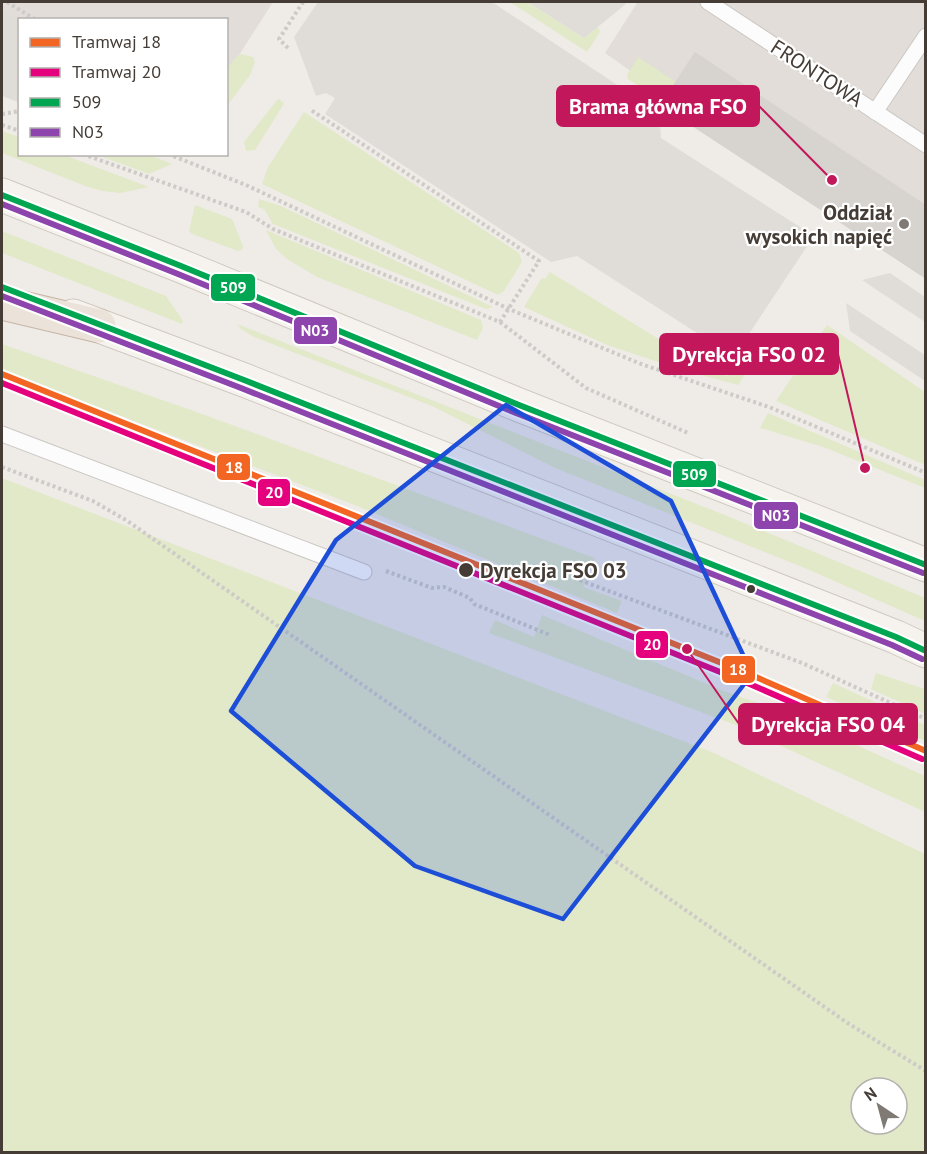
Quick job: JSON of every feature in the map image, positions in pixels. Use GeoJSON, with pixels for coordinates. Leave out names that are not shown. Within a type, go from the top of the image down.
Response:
{"type":"FeatureCollection","features":[{"type":"Feature","properties":{"kind":"highway"},"geometry":{"type":"LineString","coordinates":[[2,303],[99,326]]}},
{"type":"Feature","properties":{"kind":"main road"},"geometry":{"type":"LineString","coordinates":[[2,195],[509,401],[926,565]]}},
{"type":"Feature","properties":{"kind":"main road"},"geometry":{"type":"LineString","coordinates":[[2,287],[896,637],[926,651]]}},
{"type":"Feature","properties":{"kind":"lane","name":"FRONTOWA"},"geometry":{"type":"LineString","coordinates":[[708,2],[926,146]]}},
{"type":"Feature","properties":{"kind":"lane"},"geometry":{"type":"LineString","coordinates":[[875,112],[926,36]]}},
{"type":"Feature","properties":{"kind":"lane"},"geometry":{"type":"LineString","coordinates":[[2,434],[364,572]]}},
{"type":"Feature","properties":{"kind":"path"},"geometry":{"type":"LineString","coordinates":[[8,2],[33,18]]}},
{"type":"Feature","properties":{"kind":"path"},"geometry":{"type":"LineString","coordinates":[[288,48],[279,39],[303,2]]}},
{"type":"Feature","properties":{"kind":"path"},"geometry":{"type":"LineString","coordinates":[[311,110],[539,261],[500,322]]}},
{"type":"Feature","properties":{"kind":"path"},"geometry":{"type":"LineString","coordinates":[[2,114],[18,111]]}},
{"type":"Feature","properties":{"kind":"path"},"geometry":{"type":"LineString","coordinates":[[2,125],[18,131]]}},
{"type":"Feature","properties":{"kind":"path"},"geometry":{"type":"LineString","coordinates":[[89,156],[246,212],[273,229],[500,322],[586,388],[688,433]]}},
{"type":"Feature","properties":{"kind":"path"},"geometry":{"type":"LineString","coordinates":[[173,156],[246,185],[509,309],[641,364],[769,407],[926,473]]}},
{"type":"Feature","properties":{"kind":"path"},"geometry":{"type":"LineString","coordinates":[[2,467],[93,501],[126,520],[849,1024],[926,1071]]}},
{"type":"Feature","properties":{"kind":"path"},"geometry":{"type":"LineString","coordinates":[[364,572],[380,568],[432,588],[444,586],[470,598],[474,604],[550,635]]}},
{"type":"Feature","properties":{"kind":"path"},"geometry":{"type":"LineString","coordinates":[[574,578],[802,663],[926,719]]}},
{"type":"Feature","properties":{"kind":"highlighted area"},"geometry":{"type":"Polygon","coordinates":[[[506,405],[671,501],[752,674],[563,919],[415,866],[231,711],[336,540],[506,405]]]}},
{"type":"Feature","properties":{"kind":"shaded area"},"geometry":{"type":"Polygon","coordinates":[[[2,2],[273,2],[228,72],[228,18],[18,19],[2,15],[2,2]]]}},
{"type":"Feature","properties":{"kind":"shaded area"},"geometry":{"type":"Polygon","coordinates":[[[318,2],[492,2],[643,102],[642,111],[660,122],[661,138],[814,236],[733,358],[577,256],[551,262],[325,114],[335,98],[326,93],[316,96],[294,37],[318,2]]]}},
{"type":"Feature","properties":{"kind":"shaded area"},"geometry":{"type":"Polygon","coordinates":[[[528,2],[622,2],[626,4],[584,38],[528,2]]]}},
{"type":"Feature","properties":{"kind":"shaded area"},"geometry":{"type":"Polygon","coordinates":[[[636,2],[925,2],[925,277],[605,53],[636,2]]]}},
{"type":"Feature","properties":{"kind":"shaded area"},"geometry":{"type":"Polygon","coordinates":[[[2,9],[18,19],[18,102],[2,96],[2,9]]]}},
{"type":"Feature","properties":{"kind":"shaded area"},"geometry":{"type":"Polygon","coordinates":[[[890,273],[925,297],[925,322],[862,280],[890,273]]]}},
{"type":"Feature","properties":{"kind":"shaded area"},"geometry":{"type":"Polygon","coordinates":[[[846,303],[925,355],[925,381],[850,331],[846,303]]]}},
{"type":"Feature","properties":{"kind":"green space"},"geometry":{"type":"Polygon","coordinates":[[[510,2],[528,2],[584,38],[598,27],[600,32],[587,52],[510,2]]]}},
{"type":"Feature","properties":{"kind":"green space"},"geometry":{"type":"Polygon","coordinates":[[[241,54],[253,57],[255,62],[250,75],[228,105],[228,70],[241,54]]]}},
{"type":"Feature","properties":{"kind":"green space"},"geometry":{"type":"Polygon","coordinates":[[[638,57],[676,82],[663,102],[628,79],[627,75],[638,57]]]}},
{"type":"Feature","properties":{"kind":"green space"},"geometry":{"type":"Polygon","coordinates":[[[279,99],[284,103],[255,150],[246,151],[244,142],[279,99]]]}},
{"type":"Feature","properties":{"kind":"green space"},"geometry":{"type":"Polygon","coordinates":[[[304,112],[519,253],[522,262],[504,291],[498,295],[262,184],[268,167],[304,112]]]}},
{"type":"Feature","properties":{"kind":"green space"},"geometry":{"type":"Polygon","coordinates":[[[2,131],[18,137],[18,156],[67,156],[149,187],[120,193],[102,191],[2,153],[2,131]]]}},
{"type":"Feature","properties":{"kind":"green space"},"geometry":{"type":"Polygon","coordinates":[[[100,156],[152,156],[172,164],[149,174],[100,156]]]}},
{"type":"Feature","properties":{"kind":"green space"},"geometry":{"type":"Polygon","coordinates":[[[259,199],[281,206],[493,307],[486,309],[273,224],[264,209],[258,207],[259,199]]]}},
{"type":"Feature","properties":{"kind":"green space"},"geometry":{"type":"Polygon","coordinates":[[[195,205],[232,219],[243,246],[242,250],[238,251],[192,234],[189,231],[195,205]]]}},
{"type":"Feature","properties":{"kind":"green space"},"geometry":{"type":"Polygon","coordinates":[[[266,230],[481,320],[483,328],[477,340],[317,277],[287,259],[276,249],[266,230]]]}},
{"type":"Feature","properties":{"kind":"green space"},"geometry":{"type":"Polygon","coordinates":[[[2,231],[166,296],[183,321],[182,324],[2,253],[2,231]]]}},
{"type":"Feature","properties":{"kind":"green space"},"geometry":{"type":"Polygon","coordinates":[[[550,272],[683,354],[682,356],[703,369],[728,376],[749,345],[760,352],[738,385],[679,369],[607,345],[524,307],[542,278],[545,279],[550,272]]]}},
{"type":"Feature","properties":{"kind":"green space"},"geometry":{"type":"Polygon","coordinates":[[[237,324],[725,515],[925,598],[925,621],[807,569],[555,468],[432,406],[254,337],[237,324]]]}},
{"type":"Feature","properties":{"kind":"green space"},"geometry":{"type":"Polygon","coordinates":[[[827,325],[925,392],[925,465],[776,401],[827,325]]]}},
{"type":"Feature","properties":{"kind":"green space"},"geometry":{"type":"Polygon","coordinates":[[[2,344],[191,410],[595,558],[583,587],[622,601],[617,613],[357,506],[2,371],[2,344]]]}},
{"type":"Feature","properties":{"kind":"green space"},"geometry":{"type":"Polygon","coordinates":[[[768,413],[925,480],[925,488],[823,447],[760,428],[768,413]]]}},
{"type":"Feature","properties":{"kind":"green space"},"geometry":{"type":"Polygon","coordinates":[[[2,478],[714,753],[925,854],[925,1152],[2,1152],[2,478]]]}},
{"type":"Feature","properties":{"kind":"green space"},"geometry":{"type":"Polygon","coordinates":[[[542,615],[724,691],[781,711],[925,776],[925,812],[733,724],[489,633],[495,620],[534,637],[542,615]]]}},
{"type":"Feature","properties":{"kind":"green space"},"geometry":{"type":"Polygon","coordinates":[[[876,673],[925,689],[925,714],[871,689],[876,673]]]}},
{"type":"Feature","properties":{"kind":"green space"},"geometry":{"type":"Polygon","coordinates":[[[833,683],[925,725],[925,741],[826,697],[833,683]]]}},
{"type":"Feature","properties":{"kind":"building"},"geometry":{"type":"Polygon","coordinates":[[[695,53],[926,206],[926,278],[661,105],[695,53]]]}},
{"type":"Feature","properties":{"kind":"tram line","name":"18"},"geometry":{"type":"LineString","coordinates":[[2,374],[749,674],[926,751]]}},
{"type":"Feature","properties":{"kind":"tram line","name":"20"},"geometry":{"type":"LineString","coordinates":[[2,383],[745,682],[922,759]]}},
{"type":"Feature","properties":{"kind":"transit line","name":"509"},"geometry":{"type":"LineString","coordinates":[[2,195],[519,405],[926,565]]}},
{"type":"Feature","properties":{"kind":"transit line","name":"N03"},"geometry":{"type":"LineString","coordinates":[[2,204],[516,413],[923,573]]}},
{"type":"Feature","properties":{"kind":"transit line","name":"509"},"geometry":{"type":"LineString","coordinates":[[2,287],[244,380],[896,637],[926,651]]}},
{"type":"Feature","properties":{"kind":"transit line","name":"N03"},"geometry":{"type":"LineString","coordinates":[[2,296],[241,388],[892,645],[922,659]]}},
{"type":"Feature","properties":{"kind":"place","name":"Brama główna FSO"},"geometry":{"type":"Point","coordinates":[832,180]}},
{"type":"Feature","properties":{"kind":"place","name":"Oddział wysokich napięć"},"geometry":{"type":"Point","coordinates":[904,224]}},
{"type":"Feature","properties":{"kind":"place","name":"Dyrekcja FSO 02"},"geometry":{"type":"Point","coordinates":[865,468]}},
{"type":"Feature","properties":{"kind":"place","name":"Dyrekcja FSO 03"},"geometry":{"type":"Point","coordinates":[466,570]}},
{"type":"Feature","properties":{"kind":"place","name":"Dyrekcja FSO 04"},"geometry":{"type":"Point","coordinates":[687,649]}}]}
